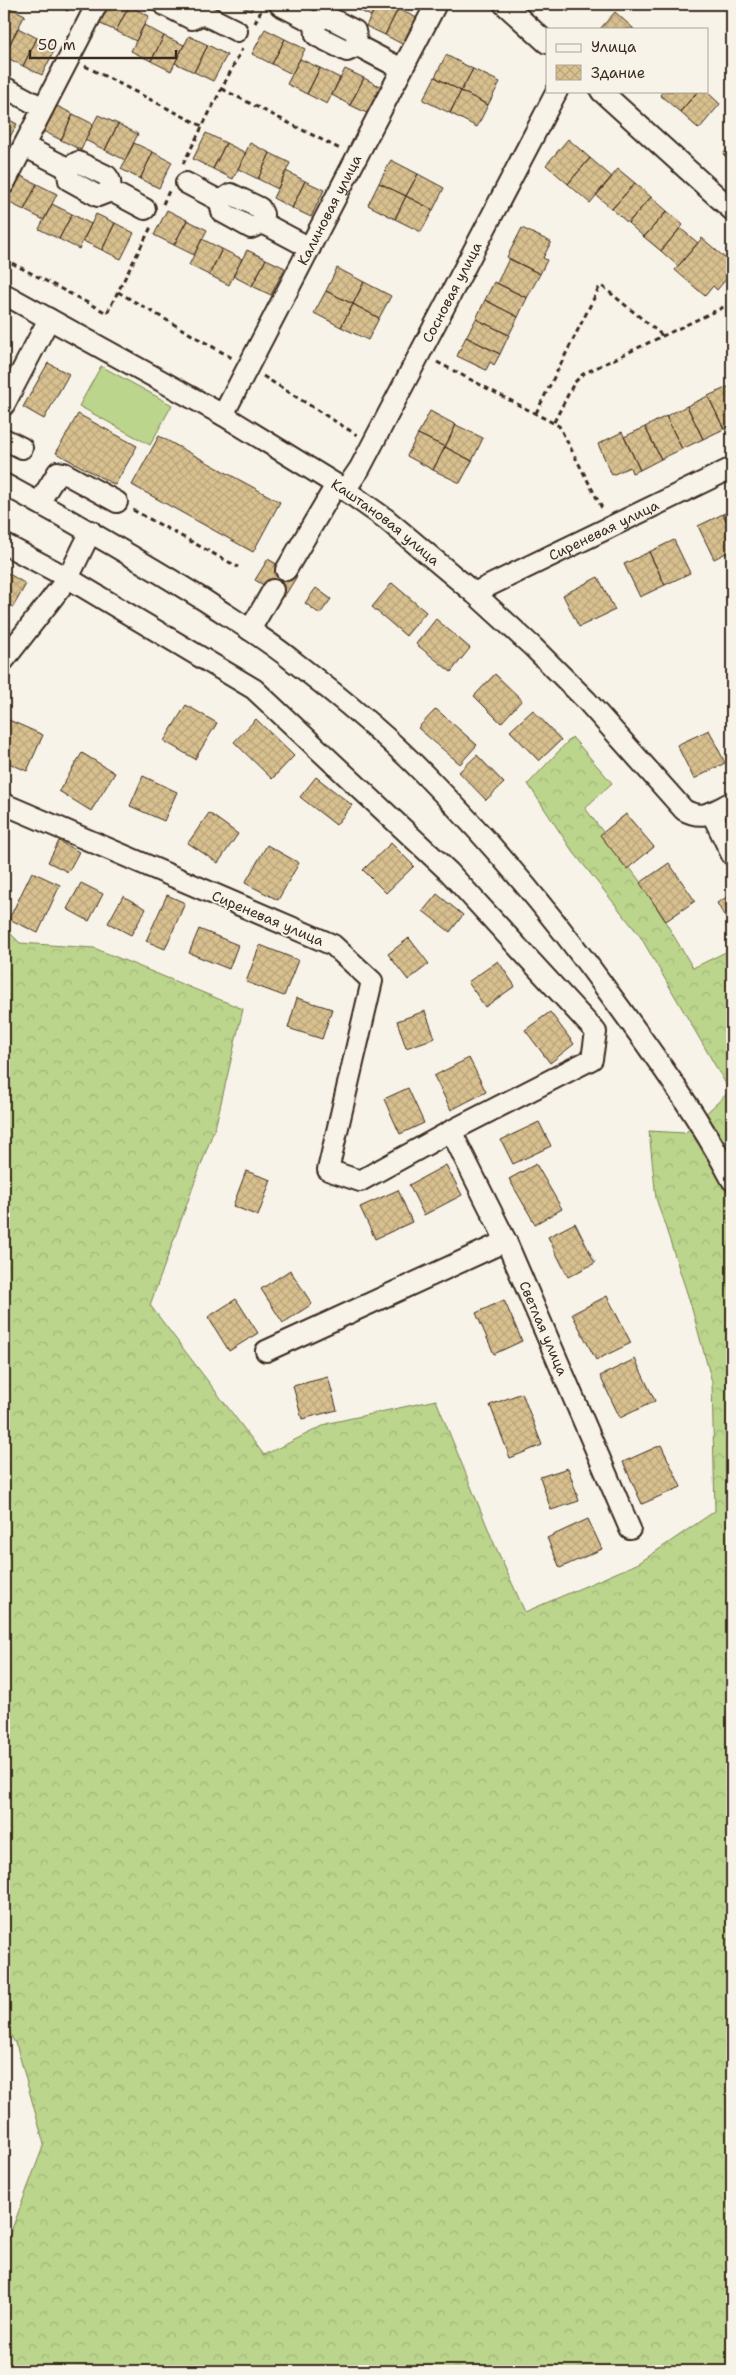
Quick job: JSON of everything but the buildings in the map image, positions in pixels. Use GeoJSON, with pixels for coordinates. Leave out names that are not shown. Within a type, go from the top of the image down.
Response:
{"type":"FeatureCollection","features":[{"type":"Feature","properties":{"kind":"street"},"geometry":{"type":"LineString","coordinates":[[4,184],[97,4]]}},
{"type":"Feature","properties":{"kind":"street"},"geometry":{"type":"LineString","coordinates":[[163,4],[192,19],[203,9],[237,31]]}},
{"type":"Feature","properties":{"kind":"street","name":"Калиновая улица"},"geometry":{"type":"LineString","coordinates":[[224,415],[436,4]]}},
{"type":"Feature","properties":{"kind":"street"},"geometry":{"type":"LineString","coordinates":[[504,4],[546,42]]}},
{"type":"Feature","properties":{"kind":"street"},"geometry":{"type":"LineString","coordinates":[[280,5],[315,23],[326,16],[357,33],[358,46],[402,69]]}},
{"type":"Feature","properties":{"kind":"street"},"geometry":{"type":"LineString","coordinates":[[4,87],[43,108]]}},
{"type":"Feature","properties":{"kind":"street","name":"Сосновая улица"},"geometry":{"type":"LineString","coordinates":[[286,570],[341,488],[360,468],[556,92]]}},
{"type":"Feature","properties":{"kind":"street"},"geometry":{"type":"LineString","coordinates":[[601,92],[732,210]]}},
{"type":"Feature","properties":{"kind":"street"},"geometry":{"type":"LineString","coordinates":[[24,146],[67,168],[81,162],[110,178],[111,191],[145,209]]}},
{"type":"Feature","properties":{"kind":"street"},"geometry":{"type":"LineString","coordinates":[[186,183],[220,201],[231,194],[260,208],[264,223],[310,248]]}},
{"type":"Feature","properties":{"kind":"street","name":"Каштановая улица"},"geometry":{"type":"LineString","coordinates":[[4,294],[224,415],[341,488],[386,519],[474,592],[533,647],[586,700],[684,810],[694,816],[711,812]]}},
{"type":"Feature","properties":{"kind":"street"},"geometry":{"type":"LineString","coordinates":[[4,405],[49,319]]}},
{"type":"Feature","properties":{"kind":"street"},"geometry":{"type":"LineString","coordinates":[[4,439],[22,448]]}},
{"type":"Feature","properties":{"kind":"street","name":"Сиреневая улица"},"geometry":{"type":"LineString","coordinates":[[474,592],[732,468]]}},
{"type":"Feature","properties":{"kind":"street"},"geometry":{"type":"LineString","coordinates":[[39,503],[58,472],[64,473],[117,502]]}},
{"type":"Feature","properties":{"kind":"street"},"geometry":{"type":"LineString","coordinates":[[4,484],[91,531],[250,630],[292,660],[428,778],[535,895],[588,963],[665,1070],[713,1144],[732,1180]]}},
{"type":"Feature","properties":{"kind":"street"},"geometry":{"type":"LineString","coordinates":[[4,660],[68,578],[91,531]]}},
{"type":"Feature","properties":{"kind":"street"},"geometry":{"type":"LineString","coordinates":[[4,544],[68,578],[254,689],[448,872],[596,1032],[592,1059],[451,1131]]}},
{"type":"Feature","properties":{"kind":"street"},"geometry":{"type":"LineString","coordinates":[[250,630],[273,590]]}},
{"type":"Feature","properties":{"kind":"street"},"geometry":{"type":"LineString","coordinates":[[732,802],[711,812],[732,855]]}},
{"type":"Feature","properties":{"kind":"street","name":"Сиреневая улица"},"geometry":{"type":"LineString","coordinates":[[4,804],[333,945],[372,981],[328,1170],[360,1181],[451,1131]]}},
{"type":"Feature","properties":{"kind":"street","name":"Светлая улица"},"geometry":{"type":"LineString","coordinates":[[451,1131],[506,1241],[630,1529]]}},
{"type":"Feature","properties":{"kind":"street"},"geometry":{"type":"LineString","coordinates":[[266,1351],[506,1241]]}},
{"type":"Feature","properties":{"kind":"path"},"geometry":{"type":"LineString","coordinates":[[69,58],[202,126]]}},
{"type":"Feature","properties":{"kind":"path"},"geometry":{"type":"LineString","coordinates":[[222,89],[357,157]]}},
{"type":"Feature","properties":{"kind":"path"},"geometry":{"type":"LineString","coordinates":[[536,412],[599,288],[602,286],[663,336]]}},
{"type":"Feature","properties":{"kind":"path"},"geometry":{"type":"LineString","coordinates":[[554,422],[578,378],[732,303]]}},
{"type":"Feature","properties":{"kind":"path"},"geometry":{"type":"LineString","coordinates":[[420,354],[536,412],[554,422],[563,430],[612,526]]}},
{"type":"Feature","properties":{"kind":"path"},"geometry":{"type":"LineString","coordinates":[[117,502],[238,567]]}},
{"type":"Feature","properties":{"kind":"green space"},"geometry":{"type":"Polygon","coordinates":[[[101,366],[172,405],[150,445],[79,406],[101,366]]]}},
{"type":"Feature","properties":{"kind":"green space"},"geometry":{"type":"Polygon","coordinates":[[[572,737],[612,783],[585,808],[645,888],[693,968],[732,949],[732,2371],[4,2371],[4,2250],[44,2144],[17,2047],[4,2023],[4,927],[20,943],[94,948],[243,1009],[216,1124],[150,1305],[264,1455],[329,1423],[436,1400],[493,1541],[525,1612],[639,1563],[715,1511],[712,1382],[690,1302],[656,1198],[649,1131],[685,1133],[730,1091],[640,936],[571,849],[528,784],[572,737]]]}}]}
